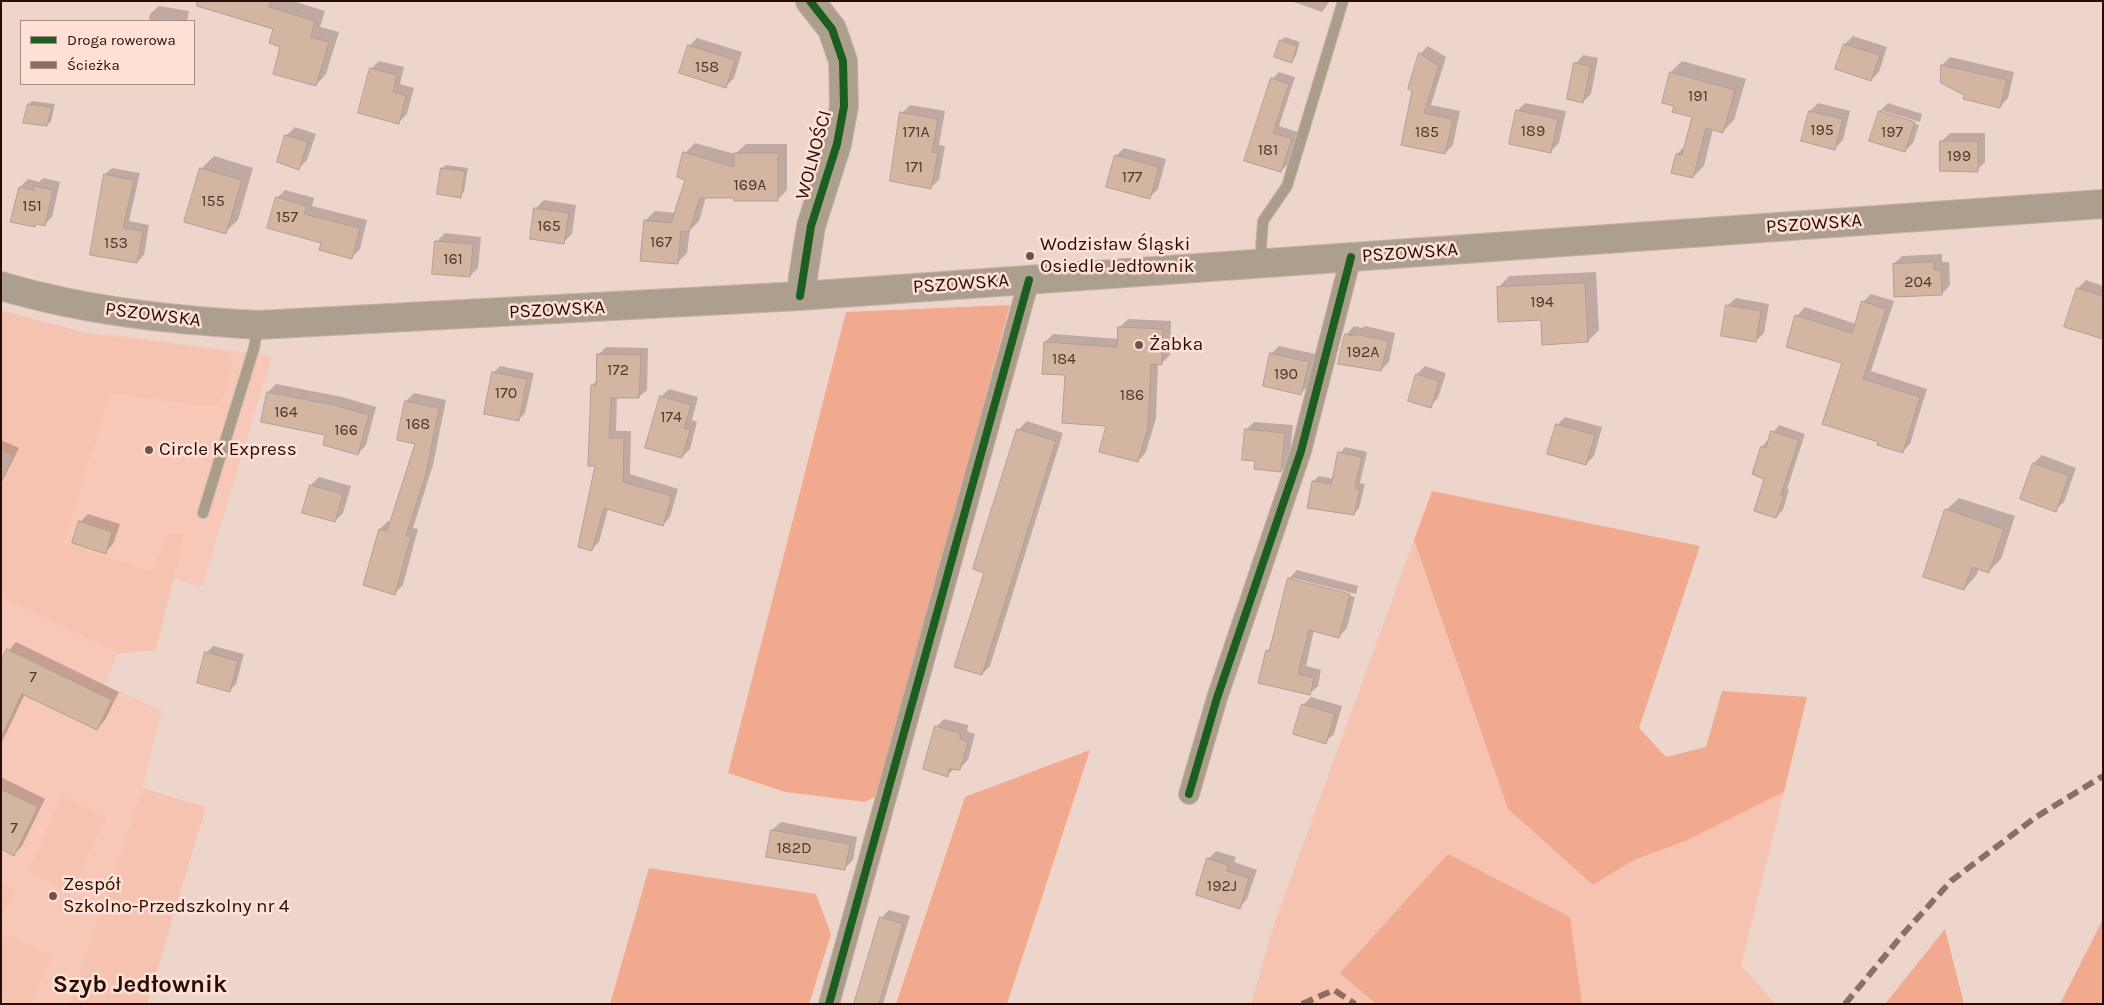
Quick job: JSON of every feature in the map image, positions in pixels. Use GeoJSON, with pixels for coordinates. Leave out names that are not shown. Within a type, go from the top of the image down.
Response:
{"type":"FeatureCollection","features":[{"type":"Feature","properties":{"kind":"main road","name":"WOLNOŚCI"},"geometry":{"type":"LineString","coordinates":[[800,296],[811,226],[837,144],[844,106],[843,61],[832,29],[810,1]]}},
{"type":"Feature","properties":{"kind":"main road","name":"PSZOWSKA"},"geometry":{"type":"LineString","coordinates":[[1,286],[72,304],[188,321],[258,325],[800,296],[2103,204]]}},
{"type":"Feature","properties":{"kind":"street"},"geometry":{"type":"LineString","coordinates":[[1188,794],[1217,698],[1301,451],[1351,257]]}},
{"type":"Feature","properties":{"kind":"street"},"geometry":{"type":"LineString","coordinates":[[829,1004],[1029,280]]}},
{"type":"Feature","properties":{"kind":"lane"},"geometry":{"type":"LineString","coordinates":[[1260,263],[1263,220],[1287,186],[1343,1]]}},
{"type":"Feature","properties":{"kind":"lane"},"geometry":{"type":"LineString","coordinates":[[203,513],[254,348],[258,325]]}},
{"type":"Feature","properties":{"kind":"shaded area"},"geometry":{"type":"Polygon","coordinates":[[[1010,305],[878,795],[865,802],[785,792],[728,773],[846,312],[1010,305]]]}},
{"type":"Feature","properties":{"kind":"shaded area"},"geometry":{"type":"Polygon","coordinates":[[[1,310],[86,333],[212,349],[230,354],[229,381],[216,405],[196,405],[110,393],[64,543],[152,572],[169,532],[184,535],[156,650],[118,654],[1,597],[1,481],[13,456],[1,450],[1,310]]]}},
{"type":"Feature","properties":{"kind":"shaded area"},"geometry":{"type":"Polygon","coordinates":[[[107,334],[272,356],[202,587],[57,545],[107,334]]]}},
{"type":"Feature","properties":{"kind":"shaded area"},"geometry":{"type":"Polygon","coordinates":[[[1432,491],[1700,546],[1639,728],[1666,757],[1706,747],[1722,691],[1807,697],[1784,792],[1688,840],[1634,860],[1593,885],[1508,809],[1414,540],[1432,491]]]}},
{"type":"Feature","properties":{"kind":"shaded area"},"geometry":{"type":"Polygon","coordinates":[[[1414,540],[1508,809],[1593,885],[1634,860],[1688,840],[1784,792],[1741,966],[1776,1004],[1582,1004],[1570,917],[1340,973],[1376,1004],[1251,1004],[1274,924],[1414,540]]]}},
{"type":"Feature","properties":{"kind":"shaded area","name":"Zespół Szkolno-Przedszkolny nr 4"},"geometry":{"type":"Polygon","coordinates":[[[1,597],[118,654],[104,684],[162,711],[142,788],[69,1004],[1,1004],[1,597]]]}},
{"type":"Feature","properties":{"kind":"shaded area"},"geometry":{"type":"Polygon","coordinates":[[[1090,750],[1007,1004],[896,1004],[965,797],[1090,750]]]}},
{"type":"Feature","properties":{"kind":"shaded area"},"geometry":{"type":"Polygon","coordinates":[[[142,788],[206,807],[147,1004],[69,1004],[142,788]]]}},
{"type":"Feature","properties":{"kind":"shaded area"},"geometry":{"type":"Polygon","coordinates":[[[62,796],[106,817],[71,892],[28,871],[62,796]]]}},
{"type":"Feature","properties":{"kind":"shaded area"},"geometry":{"type":"Polygon","coordinates":[[[1448,854],[1570,917],[1582,1004],[1376,1004],[1340,973],[1448,854]]]}},
{"type":"Feature","properties":{"kind":"shaded area"},"geometry":{"type":"Polygon","coordinates":[[[649,868],[816,894],[831,934],[809,1004],[610,1004],[649,868]]]}},
{"type":"Feature","properties":{"kind":"shaded area"},"geometry":{"type":"Polygon","coordinates":[[[1,883],[15,890],[1,918],[1,883]]]}},
{"type":"Feature","properties":{"kind":"shaded area"},"geometry":{"type":"Polygon","coordinates":[[[2103,919],[2103,1004],[2060,1004],[2103,919]]]}},
{"type":"Feature","properties":{"kind":"shaded area"},"geometry":{"type":"Polygon","coordinates":[[[1945,929],[1964,1004],[1885,1004],[1945,929]]]}},
{"type":"Feature","properties":{"kind":"shaded area"},"geometry":{"type":"Polygon","coordinates":[[[1,933],[52,955],[31,1004],[1,1004],[1,933]]]}},
{"type":"Feature","properties":{"kind":"building"},"geometry":{"type":"Polygon","coordinates":[[[197,1],[271,1],[269,7],[315,21],[311,37],[329,42],[316,86],[273,74],[280,47],[269,43],[273,29],[197,6],[197,1]]]}},
{"type":"Feature","properties":{"kind":"building"},"geometry":{"type":"Polygon","coordinates":[[[1280,40],[1297,46],[1292,63],[1274,57],[1280,40]]]}},
{"type":"Feature","properties":{"kind":"building"},"geometry":{"type":"Polygon","coordinates":[[[1844,44],[1880,55],[1871,81],[1835,69],[1844,44]]]}},
{"type":"Feature","properties":{"kind":"building"},"geometry":{"type":"Polygon","coordinates":[[[688,45],[735,60],[726,88],[679,73],[688,45]]]}},
{"type":"Feature","properties":{"kind":"building"},"geometry":{"type":"Polygon","coordinates":[[[1419,53],[1439,66],[1424,113],[1453,119],[1445,154],[1401,145],[1412,91],[1408,89],[1419,53]]]}},
{"type":"Feature","properties":{"kind":"building"},"geometry":{"type":"Polygon","coordinates":[[[1574,63],[1591,66],[1583,103],[1567,99],[1574,63]]]}},
{"type":"Feature","properties":{"kind":"building"},"geometry":{"type":"Polygon","coordinates":[[[1941,65],[2007,80],[2000,108],[1963,99],[1964,95],[1941,83],[1941,65]]]}},
{"type":"Feature","properties":{"kind":"building"},"geometry":{"type":"Polygon","coordinates":[[[370,68],[397,75],[393,92],[406,96],[399,124],[358,113],[370,68]]]}},
{"type":"Feature","properties":{"kind":"building"},"geometry":{"type":"Polygon","coordinates":[[[1670,72],[1735,90],[1723,133],[1706,128],[1693,178],[1671,173],[1676,154],[1682,155],[1692,117],[1672,112],[1674,106],[1662,103],[1670,72]]]}},
{"type":"Feature","properties":{"kind":"building"},"geometry":{"type":"Polygon","coordinates":[[[1271,78],[1289,84],[1273,133],[1292,139],[1281,172],[1244,161],[1271,78]]]}},
{"type":"Feature","properties":{"kind":"building"},"geometry":{"type":"Polygon","coordinates":[[[28,104],[52,107],[47,126],[23,123],[28,104]]]}},
{"type":"Feature","properties":{"kind":"building"},"geometry":{"type":"Polygon","coordinates":[[[1516,110],[1558,119],[1551,153],[1509,144],[1516,110]]]}},
{"type":"Feature","properties":{"kind":"building"},"geometry":{"type":"Polygon","coordinates":[[[1809,111],[1843,119],[1835,150],[1801,141],[1809,111]]]}},
{"type":"Feature","properties":{"kind":"building"},"geometry":{"type":"Polygon","coordinates":[[[1879,111],[1915,122],[1905,152],[1869,141],[1879,111]]]}},
{"type":"Feature","properties":{"kind":"building"},"geometry":{"type":"Polygon","coordinates":[[[900,112],[938,119],[932,152],[938,153],[931,189],[890,181],[900,112]]]}},
{"type":"Feature","properties":{"kind":"building"},"geometry":{"type":"Polygon","coordinates":[[[285,135],[308,142],[299,170],[277,162],[285,135]]]}},
{"type":"Feature","properties":{"kind":"building"},"geometry":{"type":"Polygon","coordinates":[[[1940,141],[1978,141],[1978,172],[1940,171],[1940,141]]]}},
{"type":"Feature","properties":{"kind":"building"},"geometry":{"type":"Polygon","coordinates":[[[683,152],[734,167],[734,153],[778,153],[778,201],[734,201],[734,198],[700,198],[689,232],[681,231],[678,264],[640,261],[644,220],[671,223],[685,180],[677,177],[683,152]]]}},
{"type":"Feature","properties":{"kind":"building"},"geometry":{"type":"Polygon","coordinates":[[[1115,155],[1159,167],[1150,199],[1106,187],[1115,155]]]}},
{"type":"Feature","properties":{"kind":"building"},"geometry":{"type":"Polygon","coordinates":[[[200,168],[242,180],[226,234],[184,222],[200,168]]]}},
{"type":"Feature","properties":{"kind":"building"},"geometry":{"type":"Polygon","coordinates":[[[441,168],[465,171],[461,198],[437,194],[441,168]]]}},
{"type":"Feature","properties":{"kind":"building"},"geometry":{"type":"Polygon","coordinates":[[[104,174],[134,180],[123,228],[143,231],[137,263],[90,255],[104,174]]]}},
{"type":"Feature","properties":{"kind":"building"},"geometry":{"type":"Polygon","coordinates":[[[34,186],[53,190],[45,226],[36,224],[35,227],[10,222],[19,187],[33,190],[34,186]]]}},
{"type":"Feature","properties":{"kind":"building"},"geometry":{"type":"Polygon","coordinates":[[[276,197],[307,206],[304,214],[360,228],[352,259],[319,250],[321,243],[267,228],[276,197]]]}},
{"type":"Feature","properties":{"kind":"building"},"geometry":{"type":"Polygon","coordinates":[[[534,208],[569,213],[564,244],[530,239],[534,208]]]}},
{"type":"Feature","properties":{"kind":"building"},"geometry":{"type":"Polygon","coordinates":[[[435,241],[473,244],[470,277],[432,274],[435,241]]]}},
{"type":"Feature","properties":{"kind":"building"},"geometry":{"type":"Polygon","coordinates":[[[1934,262],[1934,270],[1941,270],[1942,295],[1894,297],[1893,264],[1934,262]]]}},
{"type":"Feature","properties":{"kind":"building"},"geometry":{"type":"Polygon","coordinates":[[[1585,283],[1588,342],[1542,345],[1541,320],[1498,322],[1497,287],[1585,283]]]}},
{"type":"Feature","properties":{"kind":"building"},"geometry":{"type":"Polygon","coordinates":[[[2077,288],[2103,296],[2103,339],[2064,327],[2077,288]]]}},
{"type":"Feature","properties":{"kind":"building"},"geometry":{"type":"Polygon","coordinates":[[[1862,301],[1886,309],[1863,379],[1920,397],[1903,453],[1877,445],[1878,442],[1822,424],[1842,363],[1786,347],[1795,315],[1852,333],[1862,301]]]}},
{"type":"Feature","properties":{"kind":"building"},"geometry":{"type":"Polygon","coordinates":[[[1726,305],[1761,311],[1756,342],[1721,336],[1726,305]]]}},
{"type":"Feature","properties":{"kind":"building"},"geometry":{"type":"Polygon","coordinates":[[[1118,327],[1163,329],[1162,365],[1151,364],[1148,427],[1138,462],[1099,452],[1106,426],[1062,423],[1065,375],[1042,374],[1044,342],[1117,347],[1118,327]]]}},
{"type":"Feature","properties":{"kind":"building"},"geometry":{"type":"Polygon","coordinates":[[[1345,334],[1355,336],[1355,334],[1388,341],[1381,371],[1338,364],[1345,334]]]}},
{"type":"Feature","properties":{"kind":"building"},"geometry":{"type":"Polygon","coordinates":[[[1270,353],[1309,362],[1301,395],[1263,386],[1270,353]]]}},
{"type":"Feature","properties":{"kind":"building"},"geometry":{"type":"Polygon","coordinates":[[[597,354],[641,355],[639,398],[611,398],[609,438],[624,438],[623,482],[672,496],[663,526],[604,508],[592,551],[578,547],[595,466],[588,466],[591,385],[596,385],[597,354]]]}},
{"type":"Feature","properties":{"kind":"building"},"geometry":{"type":"Polygon","coordinates":[[[492,372],[527,379],[519,421],[484,414],[492,372]]]}},
{"type":"Feature","properties":{"kind":"building"},"geometry":{"type":"Polygon","coordinates":[[[1416,374],[1439,381],[1431,408],[1408,401],[1416,374]]]}},
{"type":"Feature","properties":{"kind":"building"},"geometry":{"type":"Polygon","coordinates":[[[267,392],[334,405],[369,415],[358,455],[323,445],[325,435],[261,422],[267,392]]]}},
{"type":"Feature","properties":{"kind":"building"},"geometry":{"type":"Polygon","coordinates":[[[660,396],[691,405],[684,428],[690,430],[682,458],[645,448],[660,396]]]}},
{"type":"Feature","properties":{"kind":"building"},"geometry":{"type":"Polygon","coordinates":[[[405,401],[439,408],[426,474],[406,536],[411,537],[395,595],[363,585],[379,529],[387,531],[415,444],[397,440],[405,401]]]}},
{"type":"Feature","properties":{"kind":"building"},"geometry":{"type":"Polygon","coordinates":[[[1556,424],[1595,435],[1586,465],[1547,454],[1556,424]]]}},
{"type":"Feature","properties":{"kind":"building"},"geometry":{"type":"Polygon","coordinates":[[[1017,429],[1056,441],[982,675],[954,667],[984,573],[973,569],[1017,429]]]}},
{"type":"Feature","properties":{"kind":"building"},"geometry":{"type":"Polygon","coordinates":[[[1245,429],[1285,433],[1281,472],[1254,469],[1255,461],[1242,460],[1245,429]]]}},
{"type":"Feature","properties":{"kind":"building"},"geometry":{"type":"Polygon","coordinates":[[[1771,431],[1799,440],[1781,495],[1784,496],[1776,518],[1754,511],[1764,479],[1752,474],[1761,446],[1766,448],[1771,431]]]}},
{"type":"Feature","properties":{"kind":"building"},"geometry":{"type":"Polygon","coordinates":[[[1338,452],[1362,457],[1355,488],[1360,490],[1354,515],[1307,508],[1312,481],[1331,484],[1338,452]]]}},
{"type":"Feature","properties":{"kind":"building"},"geometry":{"type":"Polygon","coordinates":[[[2033,463],[2069,476],[2056,512],[2020,499],[2033,463]]]}},
{"type":"Feature","properties":{"kind":"building"},"geometry":{"type":"Polygon","coordinates":[[[310,485],[343,494],[335,522],[302,513],[310,485]]]}},
{"type":"Feature","properties":{"kind":"building"},"geometry":{"type":"Polygon","coordinates":[[[1945,509],[2004,529],[1989,573],[1972,567],[1964,590],[1923,577],[1945,509]]]}},
{"type":"Feature","properties":{"kind":"building"},"geometry":{"type":"Polygon","coordinates":[[[79,521],[112,532],[106,554],[72,543],[79,521]]]}},
{"type":"Feature","properties":{"kind":"building"},"geometry":{"type":"Polygon","coordinates":[[[1288,578],[1350,594],[1339,638],[1309,630],[1298,674],[1314,678],[1310,695],[1258,683],[1266,650],[1269,651],[1288,578]]]}},
{"type":"Feature","properties":{"kind":"building"},"geometry":{"type":"Polygon","coordinates":[[[7,649],[112,700],[97,730],[22,694],[1,738],[1,660],[7,649]]]}},
{"type":"Feature","properties":{"kind":"building"},"geometry":{"type":"Polygon","coordinates":[[[205,652],[238,661],[230,692],[197,683],[205,652]]]}},
{"type":"Feature","properties":{"kind":"building"},"geometry":{"type":"Polygon","coordinates":[[[1302,704],[1335,714],[1326,744],[1293,734],[1302,704]]]}},
{"type":"Feature","properties":{"kind":"building"},"geometry":{"type":"Polygon","coordinates":[[[935,726],[960,733],[960,739],[968,742],[960,770],[949,769],[948,777],[923,769],[935,726]]]}},
{"type":"Feature","properties":{"kind":"building"},"geometry":{"type":"Polygon","coordinates":[[[1,789],[38,807],[14,856],[1,849],[1,789]]]}},
{"type":"Feature","properties":{"kind":"building"},"geometry":{"type":"Polygon","coordinates":[[[771,830],[850,844],[845,870],[766,857],[771,830]]]}},
{"type":"Feature","properties":{"kind":"building"},"geometry":{"type":"Polygon","coordinates":[[[1207,858],[1228,865],[1227,871],[1249,878],[1240,909],[1196,895],[1207,858]]]}},
{"type":"Feature","properties":{"kind":"building"},"geometry":{"type":"Polygon","coordinates":[[[880,917],[903,924],[879,1004],[854,1004],[880,917]]]}},
{"type":"Feature","properties":{"kind":"marked path"},"geometry":{"type":"LineString","coordinates":[[1845,1004],[1904,933],[1951,881],[2036,817],[2103,776]]}},
{"type":"Feature","properties":{"kind":"marked path"},"geometry":{"type":"LineString","coordinates":[[1302,1004],[1334,990],[1355,1004]]}},
{"type":"Feature","properties":{"kind":"cycle path"},"geometry":{"type":"LineString","coordinates":[[800,296],[811,226],[837,144],[844,106],[843,61],[832,29],[810,1]]}},
{"type":"Feature","properties":{"kind":"cycle path"},"geometry":{"type":"LineString","coordinates":[[1189,794],[1217,698],[1301,451],[1351,257]]}},
{"type":"Feature","properties":{"kind":"cycle path"},"geometry":{"type":"LineString","coordinates":[[829,1004],[1029,280]]}},
{"type":"Feature","properties":{"kind":"place","name":"Wodzisław Śląski Osiedle Jedłownik"},"geometry":{"type":"Point","coordinates":[1030,256]}},
{"type":"Feature","properties":{"kind":"place","name":"Żabka"},"geometry":{"type":"Point","coordinates":[1139,345]}},
{"type":"Feature","properties":{"kind":"place","name":"Circle K Express"},"geometry":{"type":"Point","coordinates":[149,450]}},
{"type":"Feature","properties":{"kind":"place","name":"Zespół Szkolno-Przedszkolny nr 4"},"geometry":{"type":"Point","coordinates":[53,896]}},
{"type":"Feature","properties":{"kind":"district","name":"Szyb Jedłownik"},"geometry":{"type":"Point","coordinates":[140,985]}}]}
